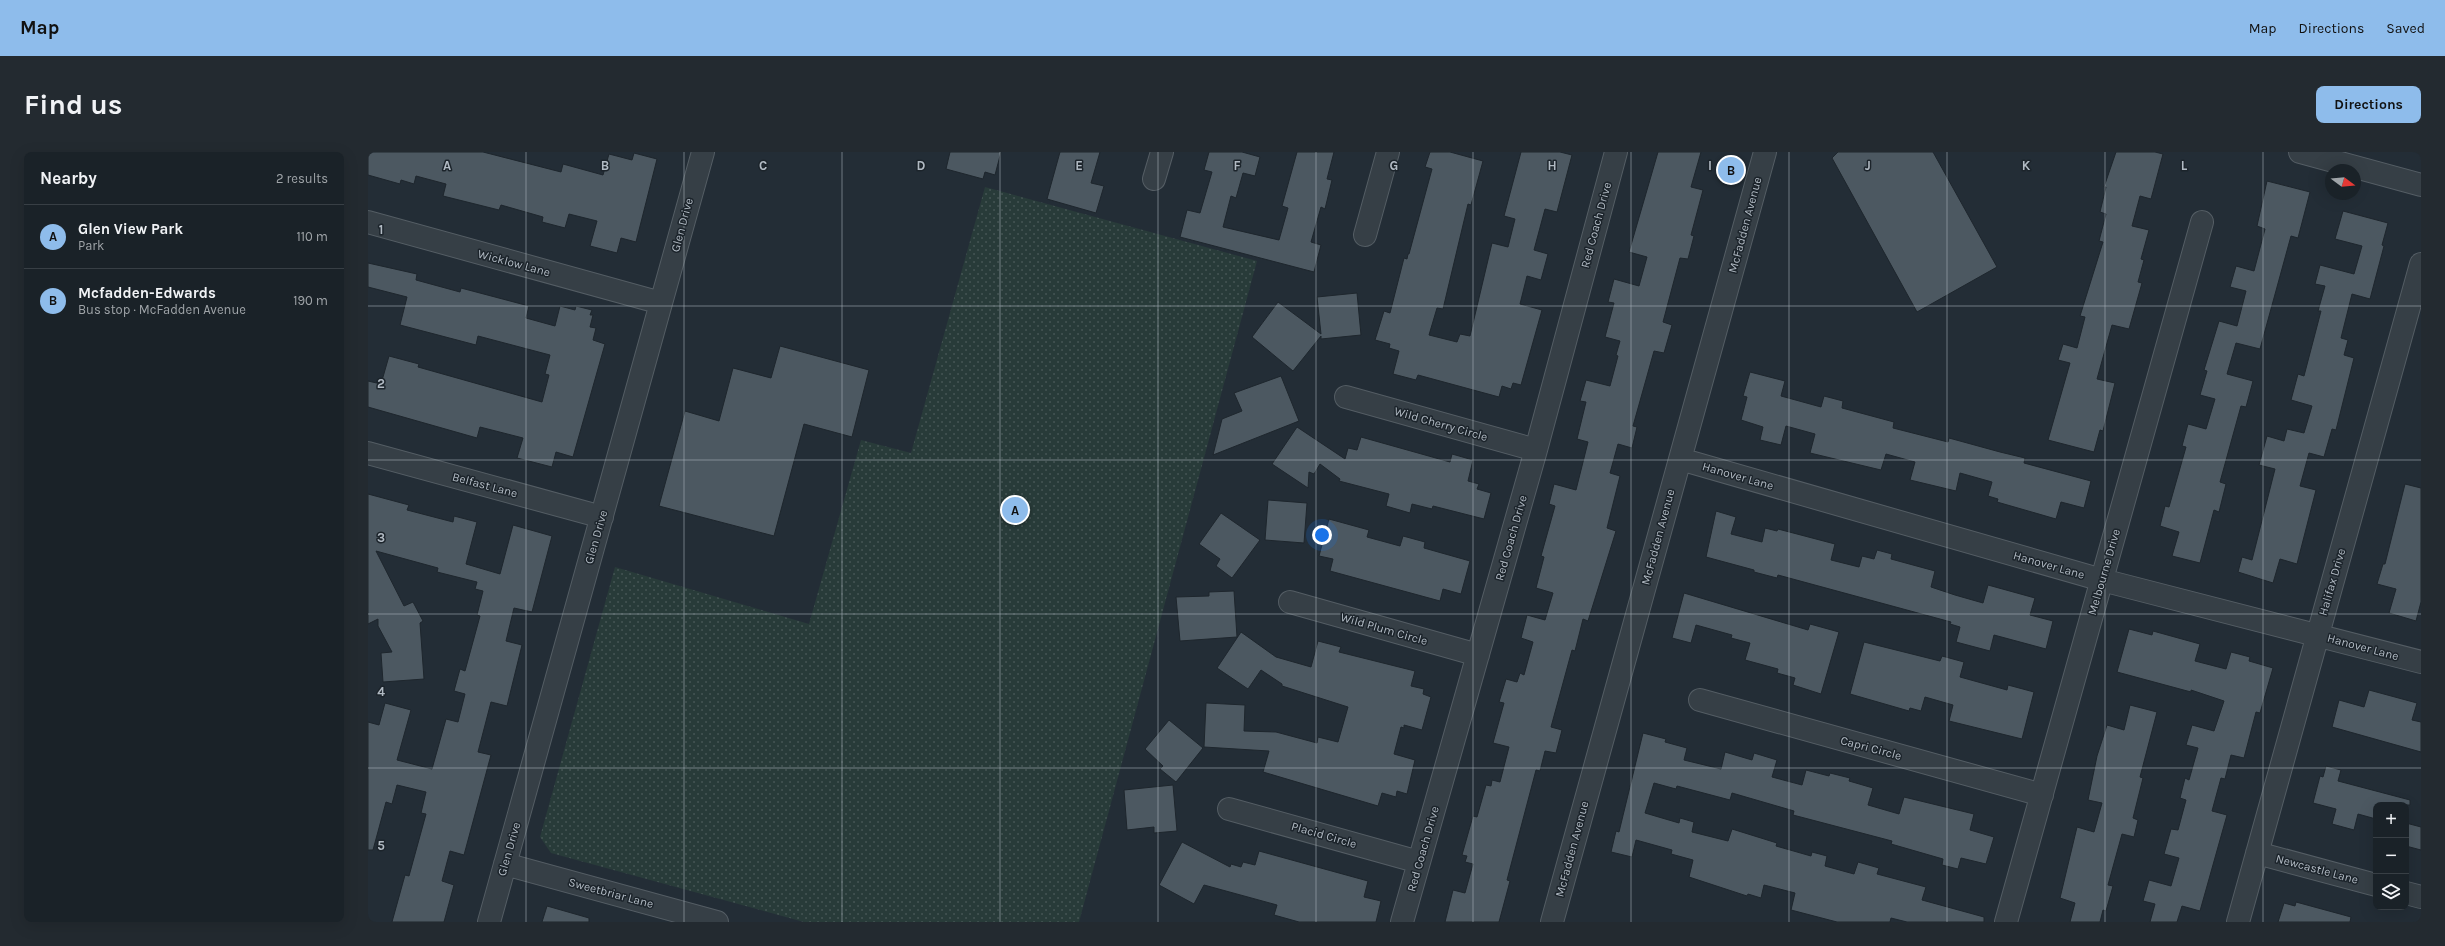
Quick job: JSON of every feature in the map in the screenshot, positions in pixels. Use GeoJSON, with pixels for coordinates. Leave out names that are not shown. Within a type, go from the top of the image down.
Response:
{"type":"FeatureCollection","features":[{"type":"Feature","properties":{"kind":"street","name":"Glen Drive"},"geometry":{"type":"LineString","coordinates":[[489,922],[703,152]]}},
{"type":"Feature","properties":{"kind":"street"},"geometry":{"type":"LineString","coordinates":[[1154,179],[1162,152]]}},
{"type":"Feature","properties":{"kind":"street"},"geometry":{"type":"LineString","coordinates":[[1365,235],[1388,152]]}},
{"type":"Feature","properties":{"kind":"street","name":"Red Coach Drive"},"geometry":{"type":"LineString","coordinates":[[1402,922],[1536,450],[1616,152]]}},
{"type":"Feature","properties":{"kind":"street","name":"McFadden Avenue"},"geometry":{"type":"LineString","coordinates":[[1552,922],[1765,152]]}},
{"type":"Feature","properties":{"kind":"street"},"geometry":{"type":"LineString","coordinates":[[2300,152],[2421,185]]}},
{"type":"Feature","properties":{"kind":"street","name":"Wicklow Lane"},"geometry":{"type":"LineString","coordinates":[[368,222],[661,303]]}},
{"type":"Feature","properties":{"kind":"street","name":"Melbourne Drive"},"geometry":{"type":"LineString","coordinates":[[2006,922],[2202,222]]}},
{"type":"Feature","properties":{"kind":"street","name":"Halifax Drive"},"geometry":{"type":"LineString","coordinates":[[2238,922],[2421,264]]}},
{"type":"Feature","properties":{"kind":"street","name":"Wild Cherry Circle"},"geometry":{"type":"LineString","coordinates":[[1346,397],[1536,450]]}},
{"type":"Feature","properties":{"kind":"street","name":"Belfast Lane"},"geometry":{"type":"LineString","coordinates":[[368,453],[602,517]]}},
{"type":"Feature","properties":{"kind":"street","name":"Hanover Lane"},"geometry":{"type":"LineString","coordinates":[[1680,459],[2102,580],[2421,662]]}},
{"type":"Feature","properties":{"kind":"street","name":"Wild Plum Circle"},"geometry":{"type":"LineString","coordinates":[[1290,602],[1478,655]]}},
{"type":"Feature","properties":{"kind":"street","name":"Capri Circle"},"geometry":{"type":"LineString","coordinates":[[1700,700],[2042,795]]}},
{"type":"Feature","properties":{"kind":"street","name":"Placid Circle"},"geometry":{"type":"LineString","coordinates":[[1229,809],[1419,862]]}},
{"type":"Feature","properties":{"kind":"street","name":"Newcastle Lane"},"geometry":{"type":"LineString","coordinates":[[2257,853],[2373,884]]}},
{"type":"Feature","properties":{"kind":"street","name":"Sweetbriar Lane"},"geometry":{"type":"LineString","coordinates":[[505,864],[715,922]]}},
{"type":"Feature","properties":{"kind":"street"},"geometry":{"type":"LineString","coordinates":[[2409,894],[2421,897]]}},
{"type":"Feature","properties":{"kind":"green space"},"geometry":{"type":"Polygon","coordinates":[[[985,187],[1257,261],[1079,922],[804,922],[551,853],[540,837],[615,567],[809,624],[861,440],[911,453],[985,187]]]}},
{"type":"Feature","properties":{"kind":"building"},"geometry":{"type":"Polygon","coordinates":[[[368,152],[483,152],[561,172],[563,164],[603,175],[609,154],[632,160],[634,153],[657,159],[636,242],[621,238],[617,253],[590,246],[597,221],[569,214],[565,228],[542,222],[543,217],[501,205],[499,210],[443,196],[446,184],[416,176],[414,184],[401,180],[400,184],[368,175],[368,152]]]}},
{"type":"Feature","properties":{"kind":"building"},"geometry":{"type":"Polygon","coordinates":[[[950,152],[1001,152],[995,175],[985,172],[983,179],[946,169],[950,152]]]}},
{"type":"Feature","properties":{"kind":"building"},"geometry":{"type":"Polygon","coordinates":[[[1060,152],[1100,152],[1091,183],[1104,186],[1096,213],[1047,199],[1060,152]]]}},
{"type":"Feature","properties":{"kind":"building"},"geometry":{"type":"Polygon","coordinates":[[[1209,152],[1242,152],[1260,157],[1255,176],[1243,173],[1236,198],[1231,196],[1223,227],[1279,240],[1288,208],[1282,206],[1297,152],[1334,152],[1327,179],[1332,180],[1325,209],[1321,207],[1311,242],[1321,245],[1314,272],[1180,237],[1187,210],[1200,213],[1212,172],[1204,170],[1209,152]]]}},
{"type":"Feature","properties":{"kind":"building"},"geometry":{"type":"Polygon","coordinates":[[[1430,152],[1450,152],[1483,161],[1471,205],[1468,204],[1443,309],[1437,308],[1429,335],[1457,342],[1460,334],[1470,336],[1492,243],[1508,247],[1515,219],[1504,216],[1521,152],[1560,152],[1572,155],[1557,212],[1545,209],[1534,250],[1548,254],[1541,280],[1527,276],[1520,304],[1542,310],[1521,385],[1513,383],[1511,389],[1502,386],[1499,397],[1418,375],[1416,380],[1393,374],[1399,351],[1389,348],[1390,344],[1375,340],[1384,311],[1390,313],[1404,258],[1407,259],[1409,254],[1432,169],[1425,167],[1430,152]]]}},
{"type":"Feature","properties":{"kind":"building"},"geometry":{"type":"Polygon","coordinates":[[[1658,152],[1701,152],[1691,187],[1703,190],[1691,235],[1694,236],[1688,259],[1680,258],[1663,322],[1672,325],[1664,353],[1654,351],[1633,426],[1637,427],[1632,448],[1618,444],[1610,473],[1620,476],[1607,528],[1616,531],[1588,621],[1583,619],[1575,651],[1572,650],[1551,727],[1562,730],[1556,753],[1545,751],[1540,771],[1536,770],[1507,880],[1510,881],[1499,922],[1445,922],[1453,890],[1465,893],[1473,864],[1465,862],[1467,856],[1462,855],[1473,816],[1477,817],[1486,785],[1491,786],[1492,780],[1500,782],[1509,747],[1493,743],[1504,703],[1499,702],[1506,679],[1517,682],[1520,673],[1524,675],[1533,642],[1521,638],[1527,615],[1545,620],[1553,593],[1536,588],[1544,557],[1541,556],[1555,506],[1549,504],[1554,484],[1576,490],[1588,442],[1577,439],[1586,402],[1580,401],[1586,380],[1610,386],[1618,356],[1616,355],[1620,341],[1605,337],[1614,303],[1608,302],[1614,279],[1639,286],[1647,257],[1629,252],[1658,152]]]}},
{"type":"Feature","properties":{"kind":"building"},"geometry":{"type":"Polygon","coordinates":[[[1838,152],[1933,152],[1997,267],[1917,312],[1832,158],[1838,152]]]}},
{"type":"Feature","properties":{"kind":"building"},"geometry":{"type":"Polygon","coordinates":[[[2116,152],[2155,152],[2163,154],[2151,199],[2140,196],[2132,226],[2149,230],[2141,259],[2144,260],[2138,282],[2142,283],[2129,329],[2112,325],[2097,379],[2115,383],[2103,431],[2100,430],[2094,452],[2048,440],[2070,363],[2058,360],[2063,344],[2077,348],[2085,317],[2080,316],[2103,242],[2099,241],[2106,214],[2100,212],[2106,187],[2104,187],[2116,152]]]}},
{"type":"Feature","properties":{"kind":"building"},"geometry":{"type":"Polygon","coordinates":[[[2267,181],[2310,192],[2298,238],[2291,236],[2260,349],[2236,343],[2227,374],[2253,381],[2246,407],[2241,406],[2220,482],[2226,484],[2219,512],[2214,510],[2200,563],[2172,556],[2179,532],[2160,526],[2165,506],[2169,507],[2186,447],[2182,446],[2188,424],[2206,429],[2215,399],[2200,395],[2207,371],[2204,370],[2219,321],[2237,326],[2246,291],[2230,287],[2236,266],[2254,271],[2265,229],[2257,226],[2267,181]]]}},
{"type":"Feature","properties":{"kind":"building"},"geometry":{"type":"Polygon","coordinates":[[[2343,211],[2388,223],[2382,245],[2384,246],[2370,299],[2352,294],[2341,338],[2348,340],[2344,355],[2354,358],[2336,430],[2332,429],[2324,457],[2309,453],[2300,486],[2316,490],[2297,564],[2280,559],[2273,583],[2238,572],[2242,557],[2252,560],[2275,469],[2259,465],[2267,436],[2284,441],[2287,429],[2304,433],[2312,406],[2291,400],[2298,374],[2304,376],[2321,311],[2318,311],[2325,286],[2315,284],[2320,265],[2354,274],[2362,246],[2335,239],[2343,211]]]}},
{"type":"Feature","properties":{"kind":"building"},"geometry":{"type":"Polygon","coordinates":[[[368,263],[417,274],[416,280],[460,292],[461,288],[529,306],[526,318],[555,326],[560,306],[575,310],[576,306],[592,310],[590,315],[593,315],[590,327],[596,328],[593,340],[605,344],[573,457],[556,452],[552,467],[517,458],[523,438],[480,427],[477,438],[368,407],[368,381],[381,384],[389,356],[419,364],[418,367],[542,402],[549,375],[545,374],[550,355],[478,336],[476,345],[400,325],[407,297],[368,287],[368,263]]]}},
{"type":"Feature","properties":{"kind":"building"},"geometry":{"type":"Polygon","coordinates":[[[1357,293],[1361,335],[1321,339],[1321,336],[1293,371],[1252,337],[1278,302],[1321,334],[1317,297],[1357,293]]]}},
{"type":"Feature","properties":{"kind":"building"},"geometry":{"type":"Polygon","coordinates":[[[780,346],[869,370],[852,437],[804,424],[774,536],[659,506],[685,411],[719,421],[733,368],[771,378],[780,346]]]}},
{"type":"Feature","properties":{"kind":"building"},"geometry":{"type":"Polygon","coordinates":[[[1750,372],[1785,381],[1781,396],[1821,407],[1824,396],[1843,401],[1842,408],[1894,422],[1893,428],[1948,442],[1949,438],[2025,458],[2024,463],[2091,481],[2084,508],[2061,502],[2056,519],[1997,502],[1998,499],[1988,496],[1992,482],[1960,473],[1956,491],[1910,480],[1915,462],[1886,454],[1881,470],[1810,453],[1815,434],[1786,426],[1781,445],[1760,440],[1763,427],[1741,420],[1747,397],[1743,396],[1750,372]]]}},
{"type":"Feature","properties":{"kind":"building"},"geometry":{"type":"Polygon","coordinates":[[[1281,376],[1299,421],[1213,455],[1222,419],[1242,411],[1234,393],[1281,376]]]}},
{"type":"Feature","properties":{"kind":"building"},"geometry":{"type":"Polygon","coordinates":[[[1297,427],[1345,459],[1348,448],[1357,450],[1361,437],[1450,462],[1452,454],[1473,460],[1468,481],[1479,484],[1477,489],[1491,493],[1484,519],[1433,506],[1432,509],[1412,504],[1410,513],[1386,506],[1389,494],[1339,481],[1340,479],[1320,464],[1314,474],[1309,472],[1308,488],[1272,464],[1297,427]]]}},
{"type":"Feature","properties":{"kind":"building"},"geometry":{"type":"Polygon","coordinates":[[[2405,484],[2421,488],[2421,602],[2416,621],[2389,613],[2396,589],[2377,584],[2383,564],[2385,564],[2405,484]]]}},
{"type":"Feature","properties":{"kind":"building"},"geometry":{"type":"Polygon","coordinates":[[[368,494],[409,505],[407,510],[453,522],[454,516],[477,522],[466,564],[500,574],[513,525],[552,536],[532,612],[514,608],[506,641],[522,645],[507,706],[491,702],[478,752],[491,755],[464,855],[450,851],[442,881],[454,885],[444,922],[392,922],[405,875],[409,876],[426,814],[421,813],[426,792],[397,785],[392,804],[386,802],[373,850],[368,850],[368,722],[379,725],[385,703],[411,710],[397,760],[432,769],[446,719],[458,722],[465,694],[454,691],[460,669],[465,671],[480,616],[477,615],[483,591],[475,589],[477,582],[437,572],[438,568],[376,551],[404,606],[413,602],[423,621],[420,623],[424,679],[383,682],[381,653],[392,652],[378,626],[378,619],[368,624],[368,494]]]}},
{"type":"Feature","properties":{"kind":"building"},"geometry":{"type":"Polygon","coordinates":[[[1268,500],[1307,503],[1304,543],[1265,540],[1268,500]]]}},
{"type":"Feature","properties":{"kind":"building"},"geometry":{"type":"Polygon","coordinates":[[[1716,511],[1736,517],[1731,534],[1762,542],[1765,528],[1777,531],[1778,529],[1835,544],[1831,560],[1859,567],[1862,556],[1874,559],[1877,550],[1892,554],[1891,559],[1935,571],[1931,587],[1983,603],[1988,585],[2035,598],[2030,615],[2053,621],[2046,649],[1994,635],[1990,651],[1956,642],[1960,627],[1950,624],[1951,622],[1778,575],[1777,578],[1754,572],[1754,570],[1706,557],[1716,511]]]}},
{"type":"Feature","properties":{"kind":"building"},"geometry":{"type":"Polygon","coordinates":[[[1221,513],[1260,540],[1232,578],[1216,566],[1220,559],[1199,544],[1221,513]]]}},
{"type":"Feature","properties":{"kind":"building"},"geometry":{"type":"Polygon","coordinates":[[[1329,519],[1369,530],[1367,537],[1400,546],[1403,536],[1425,542],[1424,548],[1470,561],[1461,594],[1443,589],[1440,601],[1330,571],[1333,559],[1319,556],[1329,519]]]}},
{"type":"Feature","properties":{"kind":"building"},"geometry":{"type":"Polygon","coordinates":[[[1234,591],[1237,637],[1180,641],[1176,597],[1209,596],[1209,592],[1234,591]]]}},
{"type":"Feature","properties":{"kind":"building"},"geometry":{"type":"Polygon","coordinates":[[[1684,593],[1808,630],[1810,624],[1839,632],[1821,694],[1793,685],[1795,678],[1777,673],[1778,669],[1745,660],[1750,643],[1731,638],[1732,635],[1696,625],[1691,643],[1672,638],[1684,593]]]}},
{"type":"Feature","properties":{"kind":"building"},"geometry":{"type":"Polygon","coordinates":[[[2129,629],[2152,635],[2153,631],[2200,644],[2195,661],[2226,669],[2231,652],[2250,657],[2249,661],[2273,668],[2260,713],[2256,712],[2244,758],[2231,755],[2225,779],[2221,778],[2212,811],[2227,815],[2200,911],[2182,906],[2177,922],[2150,922],[2155,904],[2143,901],[2149,880],[2171,886],[2179,858],[2164,854],[2171,829],[2178,830],[2186,800],[2180,798],[2185,778],[2189,780],[2198,748],[2186,745],[2192,725],[2214,731],[2224,701],[2191,690],[2191,692],[2117,672],[2129,629]]]}},
{"type":"Feature","properties":{"kind":"building"},"geometry":{"type":"Polygon","coordinates":[[[1241,632],[1276,657],[1311,667],[1318,641],[1341,647],[1339,652],[1415,671],[1411,686],[1424,689],[1423,694],[1431,697],[1422,730],[1404,725],[1404,728],[1401,727],[1394,754],[1415,760],[1407,794],[1397,791],[1396,797],[1382,793],[1378,806],[1263,772],[1269,751],[1204,747],[1206,703],[1245,705],[1244,731],[1276,732],[1317,743],[1318,737],[1338,742],[1348,707],[1282,686],[1282,684],[1261,670],[1248,689],[1217,668],[1241,632]]]}},
{"type":"Feature","properties":{"kind":"building"},"geometry":{"type":"Polygon","coordinates":[[[1864,642],[1940,661],[1942,656],[1964,662],[1960,677],[2007,690],[2008,685],[2034,692],[2022,739],[1949,721],[1953,705],[1925,697],[1921,711],[1910,708],[1909,711],[1850,694],[1864,642]]]}},
{"type":"Feature","properties":{"kind":"building"},"geometry":{"type":"Polygon","coordinates":[[[2369,690],[2417,703],[2412,720],[2421,722],[2421,752],[2332,727],[2339,700],[2364,707],[2369,690]]]}},
{"type":"Feature","properties":{"kind":"building"},"geometry":{"type":"Polygon","coordinates":[[[2130,705],[2157,712],[2140,777],[2143,778],[2133,818],[2138,820],[2134,837],[2122,834],[2108,885],[2113,886],[2106,911],[2103,910],[2100,922],[2070,922],[2075,903],[2060,898],[2077,827],[2094,832],[2102,803],[2088,800],[2097,756],[2107,725],[2124,730],[2130,705]]]}},
{"type":"Feature","properties":{"kind":"building"},"geometry":{"type":"Polygon","coordinates":[[[1169,720],[1203,748],[1176,782],[1160,769],[1163,766],[1145,749],[1169,720]]]}},
{"type":"Feature","properties":{"kind":"building"},"geometry":{"type":"Polygon","coordinates":[[[1643,733],[1666,739],[1665,742],[1687,748],[1684,760],[1721,769],[1725,752],[1752,760],[1754,753],[1777,760],[1772,777],[1802,785],[1806,770],[1829,776],[1830,773],[1850,778],[1849,781],[1873,788],[1868,805],[1899,814],[1904,797],[1974,814],[1970,830],[1994,837],[1986,864],[1961,858],[1958,869],[1942,865],[1943,859],[1891,844],[1892,841],[1793,815],[1794,811],[1732,793],[1730,800],[1677,786],[1676,789],[1654,783],[1645,813],[1679,823],[1680,818],[1694,822],[1692,832],[1728,841],[1732,829],[1777,843],[1776,846],[1811,856],[1812,852],[1827,856],[1825,866],[1854,874],[1858,862],[1879,868],[1877,874],[1926,887],[1922,900],[1984,917],[1984,922],[1907,922],[1891,918],[1890,922],[1837,922],[1791,910],[1795,893],[1764,885],[1761,898],[1748,894],[1747,896],[1689,877],[1693,860],[1671,854],[1672,850],[1636,840],[1632,857],[1611,852],[1616,831],[1619,832],[1643,733]]]}},
{"type":"Feature","properties":{"kind":"building"},"geometry":{"type":"Polygon","coordinates":[[[2326,766],[2341,770],[2338,781],[2410,800],[2410,805],[2409,802],[2373,802],[2373,818],[2358,814],[2354,830],[2332,824],[2336,809],[2313,803],[2320,776],[2323,777],[2326,766]]]}},
{"type":"Feature","properties":{"kind":"building"},"geometry":{"type":"Polygon","coordinates":[[[1173,785],[1177,831],[1154,833],[1154,827],[1127,830],[1124,790],[1173,785]]]}},
{"type":"Feature","properties":{"kind":"building"},"geometry":{"type":"Polygon","coordinates":[[[2409,824],[2421,827],[2421,850],[2409,847],[2409,824]]]}},
{"type":"Feature","properties":{"kind":"building"},"geometry":{"type":"Polygon","coordinates":[[[1182,842],[1230,867],[1231,864],[1241,867],[1243,862],[1255,865],[1259,851],[1368,881],[1364,897],[1381,901],[1376,922],[1299,922],[1274,915],[1277,905],[1204,885],[1194,904],[1159,885],[1182,842]]]}},
{"type":"Feature","properties":{"kind":"building"},"geometry":{"type":"Polygon","coordinates":[[[2296,902],[2351,917],[2350,922],[2278,922],[2284,903],[2295,906],[2296,902]]]}},
{"type":"Feature","properties":{"kind":"building"},"geometry":{"type":"Polygon","coordinates":[[[547,906],[589,918],[589,922],[542,922],[547,906]]]}},
{"type":"Feature","properties":{"kind":"place","name":"Mcfadden-Edwards"},"geometry":{"type":"Point","coordinates":[1731,170]}},
{"type":"Feature","properties":{"kind":"place","name":"Glen View Park"},"geometry":{"type":"Point","coordinates":[1015,510]}}]}
